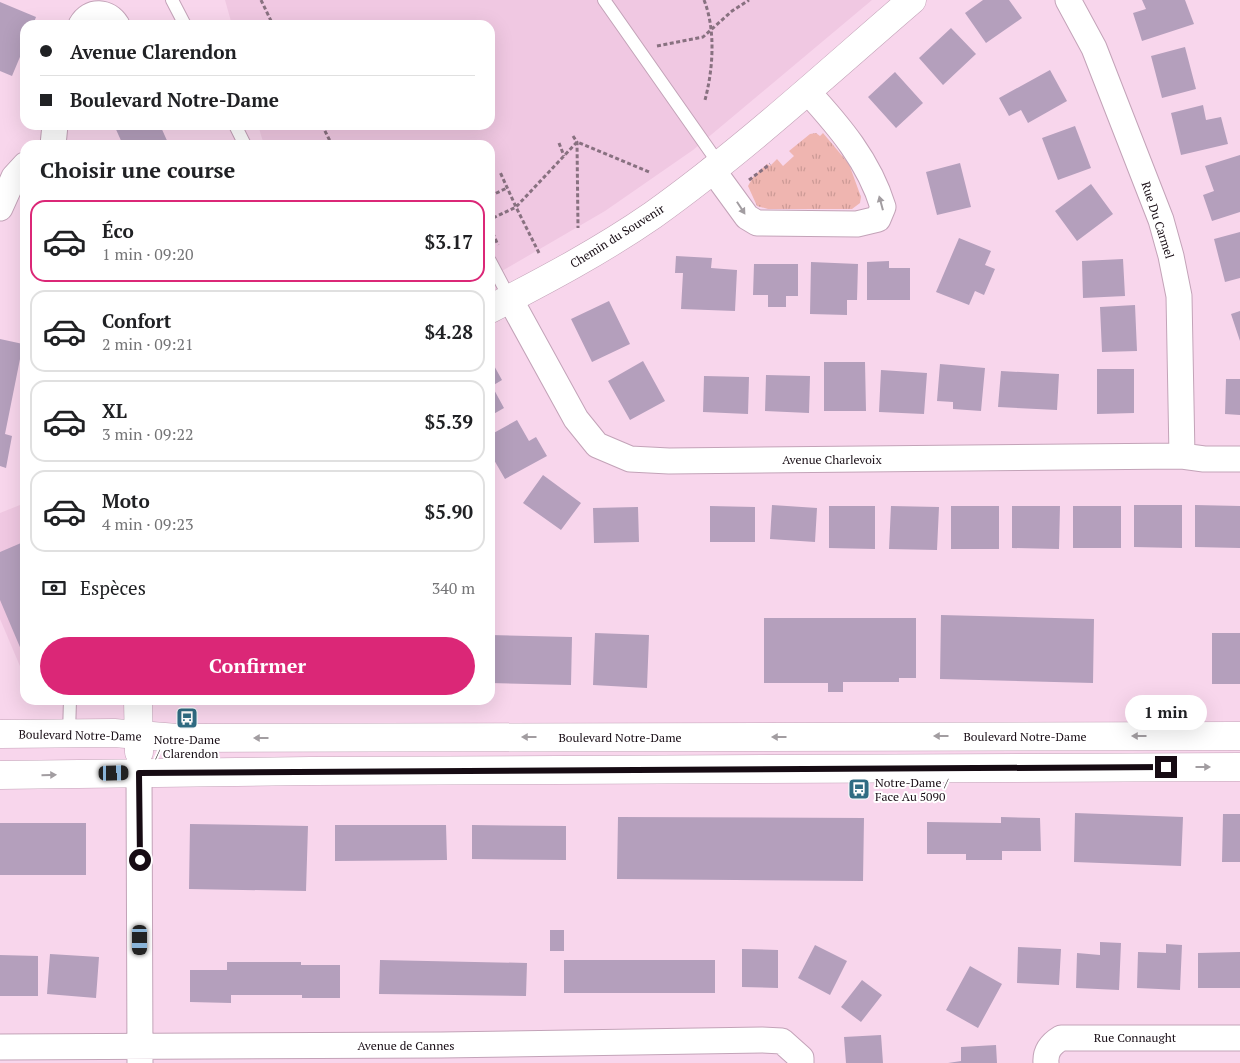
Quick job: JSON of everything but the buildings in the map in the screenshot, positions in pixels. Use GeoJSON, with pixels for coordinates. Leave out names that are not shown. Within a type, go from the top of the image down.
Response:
{"type":"FeatureCollection","features":[{"type":"Feature","properties":{"kind":"street","name":"Chemin du Souvenir"},"geometry":{"type":"LineString","coordinates":[[500,304],[607,245],[671,201],[807,91],[912,0]]}},
{"type":"Feature","properties":{"kind":"street","name":"Rue Du Carmel"},"geometry":{"type":"LineString","coordinates":[[1068,0],[1094,48],[1161,220],[1171,256],[1179,296],[1182,456]]}},
{"type":"Feature","properties":{"kind":"street"},"geometry":{"type":"LineString","coordinates":[[86,20],[90,15],[100,13],[112,20]]}},
{"type":"Feature","properties":{"kind":"street"},"geometry":{"type":"LineString","coordinates":[[715,167],[747,218],[757,223],[857,224],[878,219],[883,207],[863,159],[831,117],[807,91]]}},
{"type":"Feature","properties":{"kind":"street"},"geometry":{"type":"LineString","coordinates":[[0,208],[14,177],[20,170]]}},
{"type":"Feature","properties":{"kind":"street","name":"Avenue Charlevoix"},"geometry":{"type":"LineString","coordinates":[[500,304],[576,419],[597,445],[630,459],[670,461],[1182,456],[1204,460],[1240,459]]}},
{"type":"Feature","properties":{"kind":"street"},"geometry":{"type":"LineString","coordinates":[[138,705],[140,1055]]}},
{"type":"Feature","properties":{"kind":"street","name":"Boulevard Notre-Dame"},"geometry":{"type":"LineString","coordinates":[[0,734],[69,733],[176,738],[1240,736]]}},
{"type":"Feature","properties":{"kind":"street"},"geometry":{"type":"LineString","coordinates":[[0,775],[1240,767]]}},
{"type":"Feature","properties":{"kind":"street","name":"Rue Connaught"},"geometry":{"type":"LineString","coordinates":[[1046,1063],[1046,1056],[1051,1043],[1061,1038],[1240,1038]]}},
{"type":"Feature","properties":{"kind":"street","name":"Avenue de Cannes"},"geometry":{"type":"LineString","coordinates":[[0,1047],[140,1055],[762,1040],[782,1042],[800,1058],[801,1063]]}},
{"type":"Feature","properties":{"kind":"lane"},"geometry":{"type":"LineString","coordinates":[[172,0],[182,20]]}},
{"type":"Feature","properties":{"kind":"lane"},"geometry":{"type":"LineString","coordinates":[[604,0],[715,167]]}},
{"type":"Feature","properties":{"kind":"lane"},"geometry":{"type":"LineString","coordinates":[[495,282],[500,304]]}},
{"type":"Feature","properties":{"kind":"lane"},"geometry":{"type":"LineString","coordinates":[[69,733],[70,705]]}},
{"type":"Feature","properties":{"kind":"path"},"geometry":{"type":"LineString","coordinates":[[260,0],[270,20]]}},
{"type":"Feature","properties":{"kind":"path"},"geometry":{"type":"LineString","coordinates":[[704,0],[708,11],[711,69],[705,100]]}},
{"type":"Feature","properties":{"kind":"path"},"geometry":{"type":"LineString","coordinates":[[654,47],[666,42],[693,40],[710,32],[732,11],[749,0]]}},
{"type":"Feature","properties":{"kind":"path"},"geometry":{"type":"LineString","coordinates":[[573,136],[577,142],[578,228]]}},
{"type":"Feature","properties":{"kind":"path"},"geometry":{"type":"LineString","coordinates":[[495,218],[516,207],[577,142]]}},
{"type":"Feature","properties":{"kind":"path"},"geometry":{"type":"LineString","coordinates":[[577,142],[649,172]]}},
{"type":"Feature","properties":{"kind":"path"},"geometry":{"type":"LineString","coordinates":[[559,143],[564,156]]}},
{"type":"Feature","properties":{"kind":"path"},"geometry":{"type":"LineString","coordinates":[[500,172],[540,253]]}},
{"type":"Feature","properties":{"kind":"path"},"geometry":{"type":"LineString","coordinates":[[495,194],[507,188]]}},
{"type":"Feature","properties":{"kind":"shaded area"},"geometry":{"type":"Polygon","coordinates":[[[225,0],[872,0],[693,150],[605,211],[495,275],[495,140],[262,140],[260,130],[495,130],[495,20],[231,20],[225,0]]]}},
{"type":"Feature","properties":{"kind":"shaded area"},"geometry":{"type":"Polygon","coordinates":[[[20,505],[20,666],[0,619],[0,513],[20,505]]]}},
{"type":"Feature","properties":{"kind":"green space"},"geometry":{"type":"Polygon","coordinates":[[[816,133],[820,136],[823,133],[849,164],[861,197],[860,203],[852,209],[768,209],[757,206],[748,186],[753,177],[767,164],[770,166],[777,159],[783,166],[794,156],[789,151],[810,134],[816,133]]]}},
{"type":"Feature","properties":{"kind":"place","name":"Notre-Dame / Clarendon"},"geometry":{"type":"Point","coordinates":[187,718]}},
{"type":"Feature","properties":{"kind":"place","name":"Notre-Dame / Face Au 5090"},"geometry":{"type":"Point","coordinates":[859,789]}},
{"type":"Feature","properties":{"kind":"route"},"geometry":{"type":"LineString","coordinates":[[140,860],[139,773],[311,770],[1166,767]]}}]}
